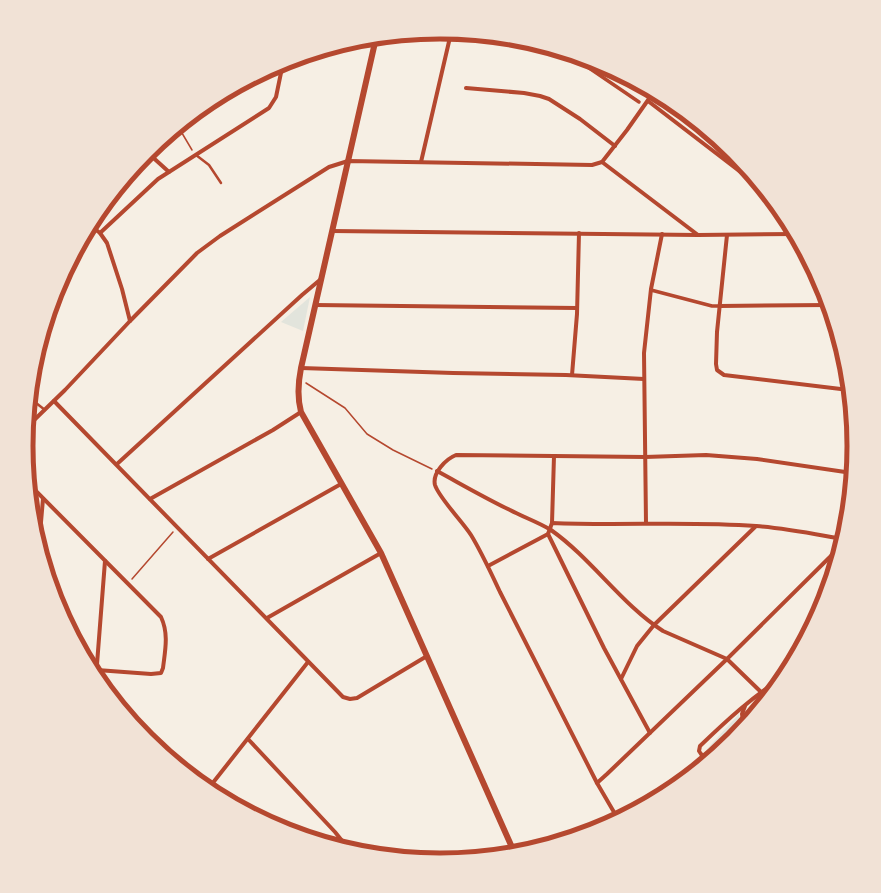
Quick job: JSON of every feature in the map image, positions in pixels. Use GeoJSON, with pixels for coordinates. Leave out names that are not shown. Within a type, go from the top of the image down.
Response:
{"type":"FeatureCollection","features":[{"type":"Feature","properties":{"kind":"street"},"geometry":{"type":"LineString","coordinates":[[421,162],[450,39]]}},
{"type":"Feature","properties":{"kind":"street"},"geometry":{"type":"LineString","coordinates":[[375,44],[301,368],[298,396],[301,412],[381,553],[512,848]]}},
{"type":"Feature","properties":{"kind":"street"},"geometry":{"type":"LineString","coordinates":[[588,67],[639,102]]}},
{"type":"Feature","properties":{"kind":"street"},"geometry":{"type":"LineString","coordinates":[[100,233],[150,186],[169,172],[269,108],[276,97],[281,72]]}},
{"type":"Feature","properties":{"kind":"street"},"geometry":{"type":"LineString","coordinates":[[466,88],[524,93],[549,99],[580,119],[615,146]]}},
{"type":"Feature","properties":{"kind":"street"},"geometry":{"type":"LineString","coordinates":[[34,420],[197,253],[329,166],[348,161],[592,165],[602,162],[650,98]]}},
{"type":"Feature","properties":{"kind":"street"},"geometry":{"type":"LineString","coordinates":[[648,101],[744,175]]}},
{"type":"Feature","properties":{"kind":"street"},"geometry":{"type":"LineString","coordinates":[[153,157],[169,172]]}},
{"type":"Feature","properties":{"kind":"street"},"geometry":{"type":"LineString","coordinates":[[602,162],[698,235]]}},
{"type":"Feature","properties":{"kind":"street"},"geometry":{"type":"LineString","coordinates":[[96,230],[100,233],[110,251],[130,321]]}},
{"type":"Feature","properties":{"kind":"street"},"geometry":{"type":"LineString","coordinates":[[332,231],[698,235],[788,234]]}},
{"type":"Feature","properties":{"kind":"street"},"geometry":{"type":"LineString","coordinates":[[572,375],[577,308],[579,233]]}},
{"type":"Feature","properties":{"kind":"street"},"geometry":{"type":"LineString","coordinates":[[646,523],[644,379],[646,331],[651,290],[662,234]]}},
{"type":"Feature","properties":{"kind":"street"},"geometry":{"type":"LineString","coordinates":[[726,235],[717,332],[716,364],[718,370],[724,375],[844,389]]}},
{"type":"Feature","properties":{"kind":"street"},"geometry":{"type":"LineString","coordinates":[[117,464],[302,295],[322,279]]}},
{"type":"Feature","properties":{"kind":"street"},"geometry":{"type":"LineString","coordinates":[[651,290],[712,306],[822,305]]}},
{"type":"Feature","properties":{"kind":"street"},"geometry":{"type":"LineString","coordinates":[[315,305],[577,308]]}},
{"type":"Feature","properties":{"kind":"street"},"geometry":{"type":"LineString","coordinates":[[301,368],[572,375],[644,379]]}},
{"type":"Feature","properties":{"kind":"street"},"geometry":{"type":"LineString","coordinates":[[54,401],[343,697],[350,699],[357,698],[427,656]]}},
{"type":"Feature","properties":{"kind":"street"},"geometry":{"type":"LineString","coordinates":[[150,499],[273,430],[301,412]]}},
{"type":"Feature","properties":{"kind":"street"},"geometry":{"type":"LineString","coordinates":[[615,814],[597,783],[471,535],[437,490],[434,479],[437,471],[448,460],[456,455],[645,457],[706,455],[757,459],[847,472]]}},
{"type":"Feature","properties":{"kind":"street"},"geometry":{"type":"LineString","coordinates":[[488,566],[549,532],[552,523],[554,456]]}},
{"type":"Feature","properties":{"kind":"street"},"geometry":{"type":"LineString","coordinates":[[437,471],[549,532],[588,562],[654,625],[663,631],[727,659],[761,692]]}},
{"type":"Feature","properties":{"kind":"street"},"geometry":{"type":"LineString","coordinates":[[208,559],[341,484]]}},
{"type":"Feature","properties":{"kind":"street"},"geometry":{"type":"LineString","coordinates":[[35,491],[161,617],[165,625],[166,636],[163,668],[161,673],[100,670]]}},
{"type":"Feature","properties":{"kind":"street"},"geometry":{"type":"LineString","coordinates":[[41,525],[43,499]]}},
{"type":"Feature","properties":{"kind":"street"},"geometry":{"type":"LineString","coordinates":[[552,523],[646,523],[756,526],[837,538]]}},
{"type":"Feature","properties":{"kind":"street"},"geometry":{"type":"LineString","coordinates":[[621,679],[637,646],[654,625],[756,526]]}},
{"type":"Feature","properties":{"kind":"street"},"geometry":{"type":"LineString","coordinates":[[549,532],[621,679],[650,733]]}},
{"type":"Feature","properties":{"kind":"street"},"geometry":{"type":"LineString","coordinates":[[267,618],[381,553]]}},
{"type":"Feature","properties":{"kind":"street"},"geometry":{"type":"LineString","coordinates":[[597,783],[727,659],[834,553]]}},
{"type":"Feature","properties":{"kind":"street"},"geometry":{"type":"LineString","coordinates":[[97,665],[105,561]]}},
{"type":"Feature","properties":{"kind":"street"},"geometry":{"type":"LineString","coordinates":[[212,784],[308,662]]}},
{"type":"Feature","properties":{"kind":"street"},"geometry":{"type":"LineString","coordinates":[[704,757],[699,751],[700,746],[761,692],[770,686]]}},
{"type":"Feature","properties":{"kind":"street"},"geometry":{"type":"LineString","coordinates":[[743,720],[742,714],[745,706]]}},
{"type":"Feature","properties":{"kind":"street"},"geometry":{"type":"LineString","coordinates":[[248,739],[343,842]]}},
{"type":"Feature","properties":{"kind":"lane"},"geometry":{"type":"LineString","coordinates":[[196,155],[209,165],[221,184]]}},
{"type":"Feature","properties":{"kind":"lane"},"geometry":{"type":"LineString","coordinates":[[35,402],[45,410]]}},
{"type":"Feature","properties":{"kind":"path"},"geometry":{"type":"LineString","coordinates":[[181,132],[196,155]]}},
{"type":"Feature","properties":{"kind":"path"},"geometry":{"type":"LineString","coordinates":[[299,378],[345,408],[367,434],[393,450],[437,471]]}},
{"type":"Feature","properties":{"kind":"path"},"geometry":{"type":"LineString","coordinates":[[128,583],[178,527]]}},
{"type":"Feature","properties":{"kind":"shaded area"},"geometry":{"type":"Polygon","coordinates":[[[310,297],[303,331],[281,322],[310,297]]]}},
{"type":"Feature","properties":{"kind":"shaded area"},"geometry":{"type":"Polygon","coordinates":[[[739,714],[740,723],[729,735],[714,749],[706,750],[739,714]]]}}]}
